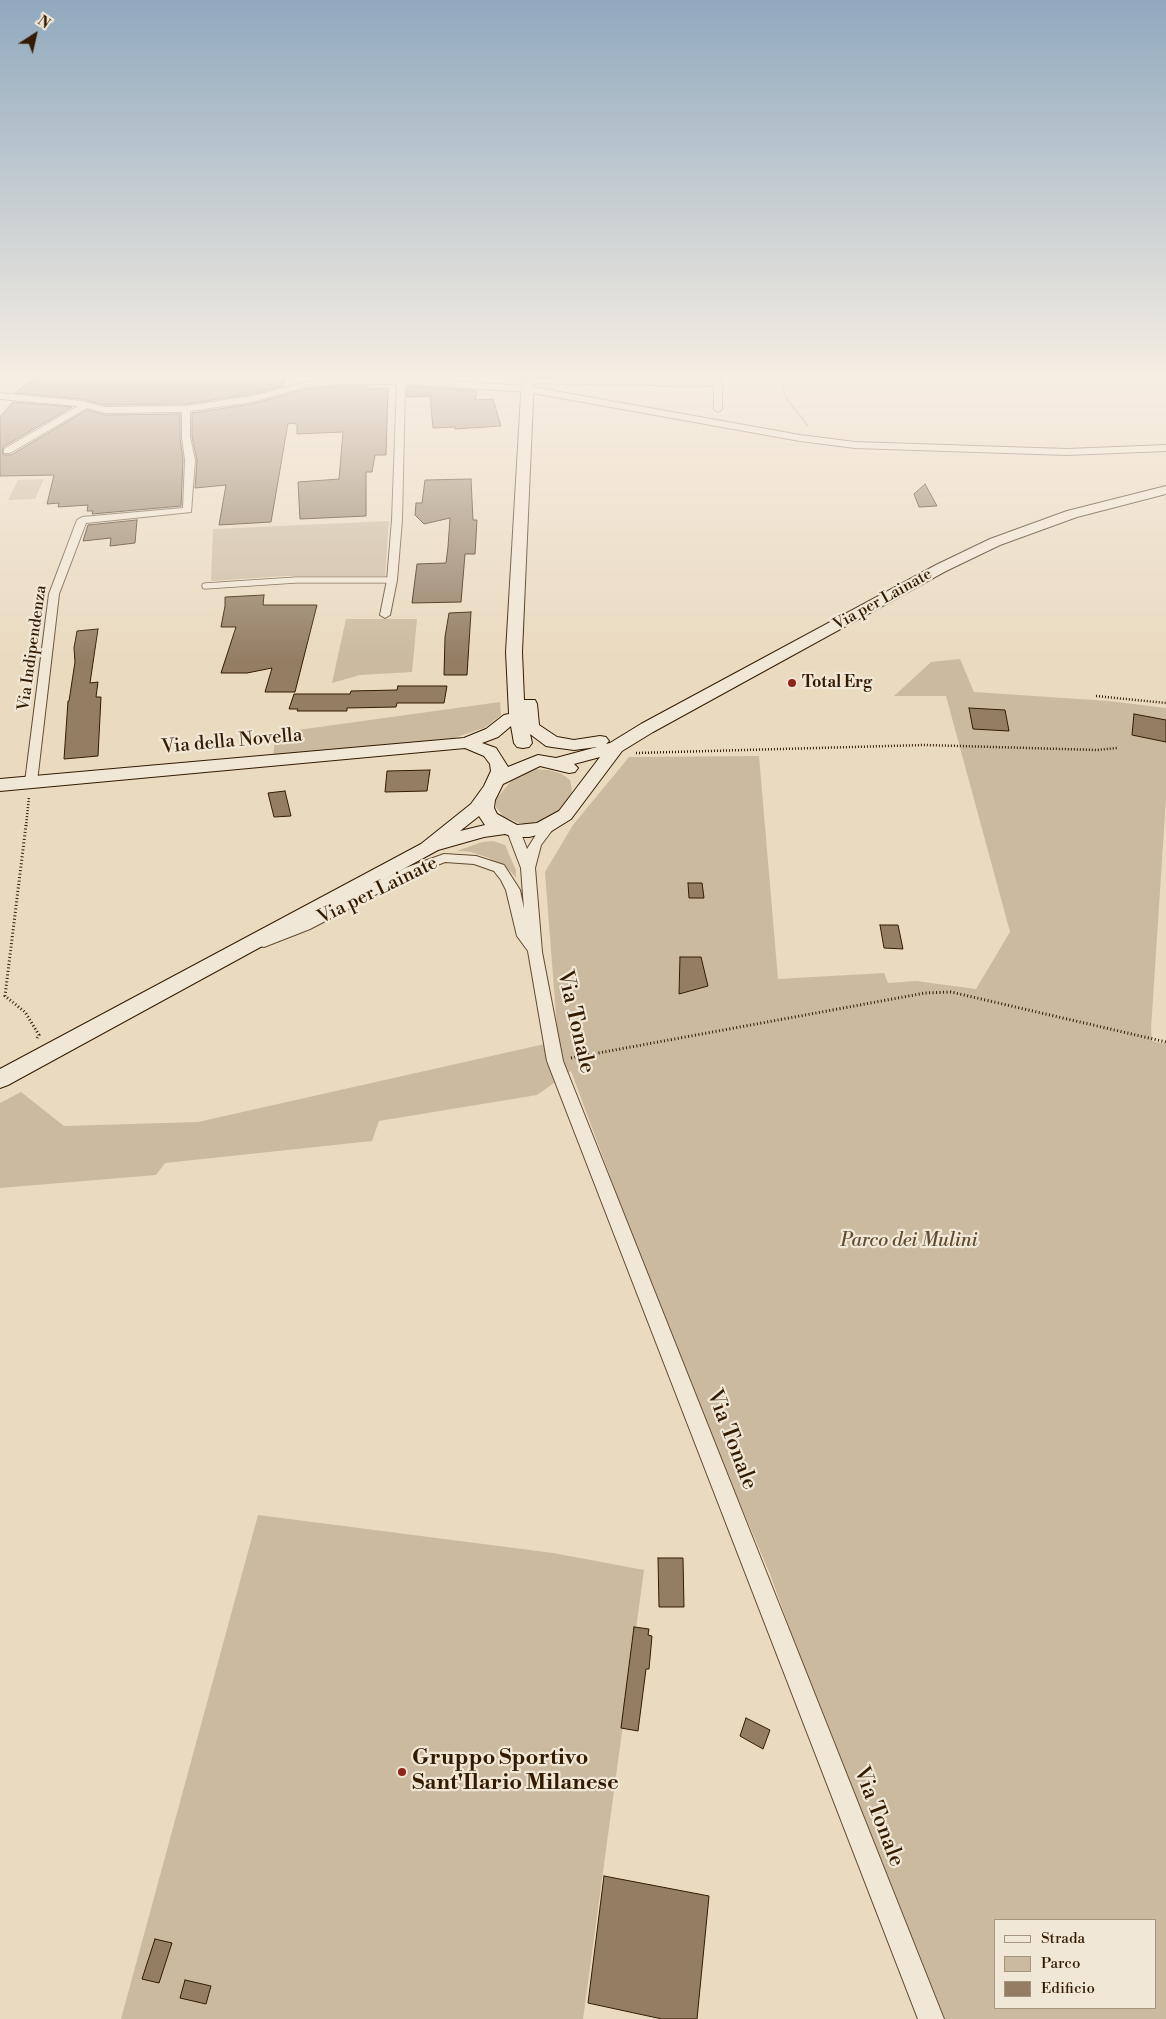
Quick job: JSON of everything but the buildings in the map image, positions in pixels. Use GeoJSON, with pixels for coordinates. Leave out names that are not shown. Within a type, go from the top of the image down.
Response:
{"type":"FeatureCollection","features":[{"type":"Feature","properties":{"kind":"street","name":"Via Indipendenza"},"geometry":{"type":"LineString","coordinates":[[31,782],[54,594],[82,520],[188,510],[190,472]]}},
{"type":"Feature","properties":{"kind":"street"},"geometry":{"type":"LineString","coordinates":[[385,615],[392,580],[399,472]]}},
{"type":"Feature","properties":{"kind":"street"},"geometry":{"type":"LineString","coordinates":[[523,472],[514,652],[513,712],[516,742],[495,778],[485,808],[488,816],[509,830],[528,868]]}},
{"type":"Feature","properties":{"kind":"street","name":"Via per Lainate"},"geometry":{"type":"LineString","coordinates":[[585,788],[616,748],[647,728],[950,564],[995,542],[1072,514],[1166,490]]}},
{"type":"Feature","properties":{"kind":"street"},"geometry":{"type":"LineString","coordinates":[[514,652],[529,666],[531,726],[552,742],[574,744],[592,743],[608,738],[727,678],[748,673]]}},
{"type":"Feature","properties":{"kind":"street"},"geometry":{"type":"LineString","coordinates":[[474,741],[492,733],[513,712]]}},
{"type":"Feature","properties":{"kind":"street"},"geometry":{"type":"LineString","coordinates":[[474,741],[516,742],[550,761],[575,772],[585,788],[565,815],[548,825],[529,831],[509,830]]}},
{"type":"Feature","properties":{"kind":"street"},"geometry":{"type":"LineString","coordinates":[[474,741],[490,752],[495,778]]}},
{"type":"Feature","properties":{"kind":"street","name":"Via della Novella"},"geometry":{"type":"LineString","coordinates":[[0,785],[474,741]]}},
{"type":"Feature","properties":{"kind":"street","name":"Via per Lainate"},"geometry":{"type":"LineString","coordinates":[[550,761],[616,748]]}},
{"type":"Feature","properties":{"kind":"street"},"geometry":{"type":"LineString","coordinates":[[495,778],[526,764],[550,761]]}},
{"type":"Feature","properties":{"kind":"street","name":"Via per Lainate"},"geometry":{"type":"LineString","coordinates":[[0,1080],[428,848],[477,808],[495,778]]}},
{"type":"Feature","properties":{"kind":"street"},"geometry":{"type":"LineString","coordinates":[[528,868],[535,845],[548,825]]}},
{"type":"Feature","properties":{"kind":"street","name":"Via per Lainate"},"geometry":{"type":"LineString","coordinates":[[428,848],[482,831],[509,830]]}},
{"type":"Feature","properties":{"kind":"street","name":"Via per Lainate"},"geometry":{"type":"LineString","coordinates":[[228,956],[305,926],[410,871],[444,858],[476,860],[499,868],[513,890],[524,936],[535,952]]}},
{"type":"Feature","properties":{"kind":"street","name":"Via Tonale"},"geometry":{"type":"LineString","coordinates":[[528,868],[535,952],[555,1061],[931,2019]]}},
{"type":"Feature","properties":{"kind":"lane"},"geometry":{"type":"LineString","coordinates":[[205,586],[296,580],[392,580]]}},
{"type":"Feature","properties":{"kind":"path"},"geometry":{"type":"LineString","coordinates":[[1096,696],[1166,703]]}},
{"type":"Feature","properties":{"kind":"path"},"geometry":{"type":"LineString","coordinates":[[616,748],[644,754],[898,746],[1097,750],[1118,748]]}},
{"type":"Feature","properties":{"kind":"path"},"geometry":{"type":"LineString","coordinates":[[27,1065],[39,1035],[25,1012],[5,996],[31,782]]}},
{"type":"Feature","properties":{"kind":"path"},"geometry":{"type":"LineString","coordinates":[[555,1061],[925,993],[951,992],[1166,1042]]}},
{"type":"Feature","properties":{"kind":"green space"},"geometry":{"type":"Polygon","coordinates":[[[44,479],[35,499],[8,500],[18,480],[44,479]]]}},
{"type":"Feature","properties":{"kind":"green space"},"geometry":{"type":"Polygon","coordinates":[[[389,521],[385,576],[285,576],[211,581],[213,529],[389,521]]]}},
{"type":"Feature","properties":{"kind":"green space"},"geometry":{"type":"Polygon","coordinates":[[[346,619],[417,619],[412,672],[360,675],[332,683],[346,619]]]}},
{"type":"Feature","properties":{"kind":"green space","name":"Parco dei Mulini"},"geometry":{"type":"Polygon","coordinates":[[[960,659],[974,692],[1109,701],[1166,708],[1166,799],[1151,1029],[1152,1041],[1166,1044],[1166,2019],[943,2019],[859,1822],[770,1574],[674,1349],[571,1071],[537,1095],[379,1121],[372,1141],[165,1163],[156,1175],[0,1188],[0,1103],[21,1092],[64,1126],[198,1122],[558,1041],[545,872],[573,825],[629,757],[759,756],[778,979],[884,973],[888,983],[916,981],[976,989],[1010,932],[946,696],[894,696],[931,662],[960,659]]]}},
{"type":"Feature","properties":{"kind":"green space"},"geometry":{"type":"Polygon","coordinates":[[[500,702],[501,715],[484,728],[454,738],[273,756],[276,733],[500,702]]]}},
{"type":"Feature","properties":{"kind":"green space"},"geometry":{"type":"Polygon","coordinates":[[[534,769],[549,770],[562,774],[570,780],[572,789],[565,806],[544,821],[532,824],[519,823],[503,816],[496,807],[496,799],[513,779],[534,769]]]}},
{"type":"Feature","properties":{"kind":"green space"},"geometry":{"type":"Polygon","coordinates":[[[493,841],[505,845],[516,870],[516,878],[510,871],[489,858],[471,852],[457,851],[482,842],[493,841]]]}},
{"type":"Feature","properties":{"kind":"green space","name":"Gruppo Sportivo Sant'Ilario Milanese"},"geometry":{"type":"Polygon","coordinates":[[[258,1515],[553,1553],[644,1570],[583,2019],[121,2019],[258,1515]]]}},
{"type":"Feature","properties":{"kind":"place","name":"Total Erg"},"geometry":{"type":"Point","coordinates":[792,683]}},
{"type":"Feature","properties":{"kind":"place","name":"Gruppo Sportivo Sant'Ilario Milanese"},"geometry":{"type":"Point","coordinates":[402,1772]}}]}
